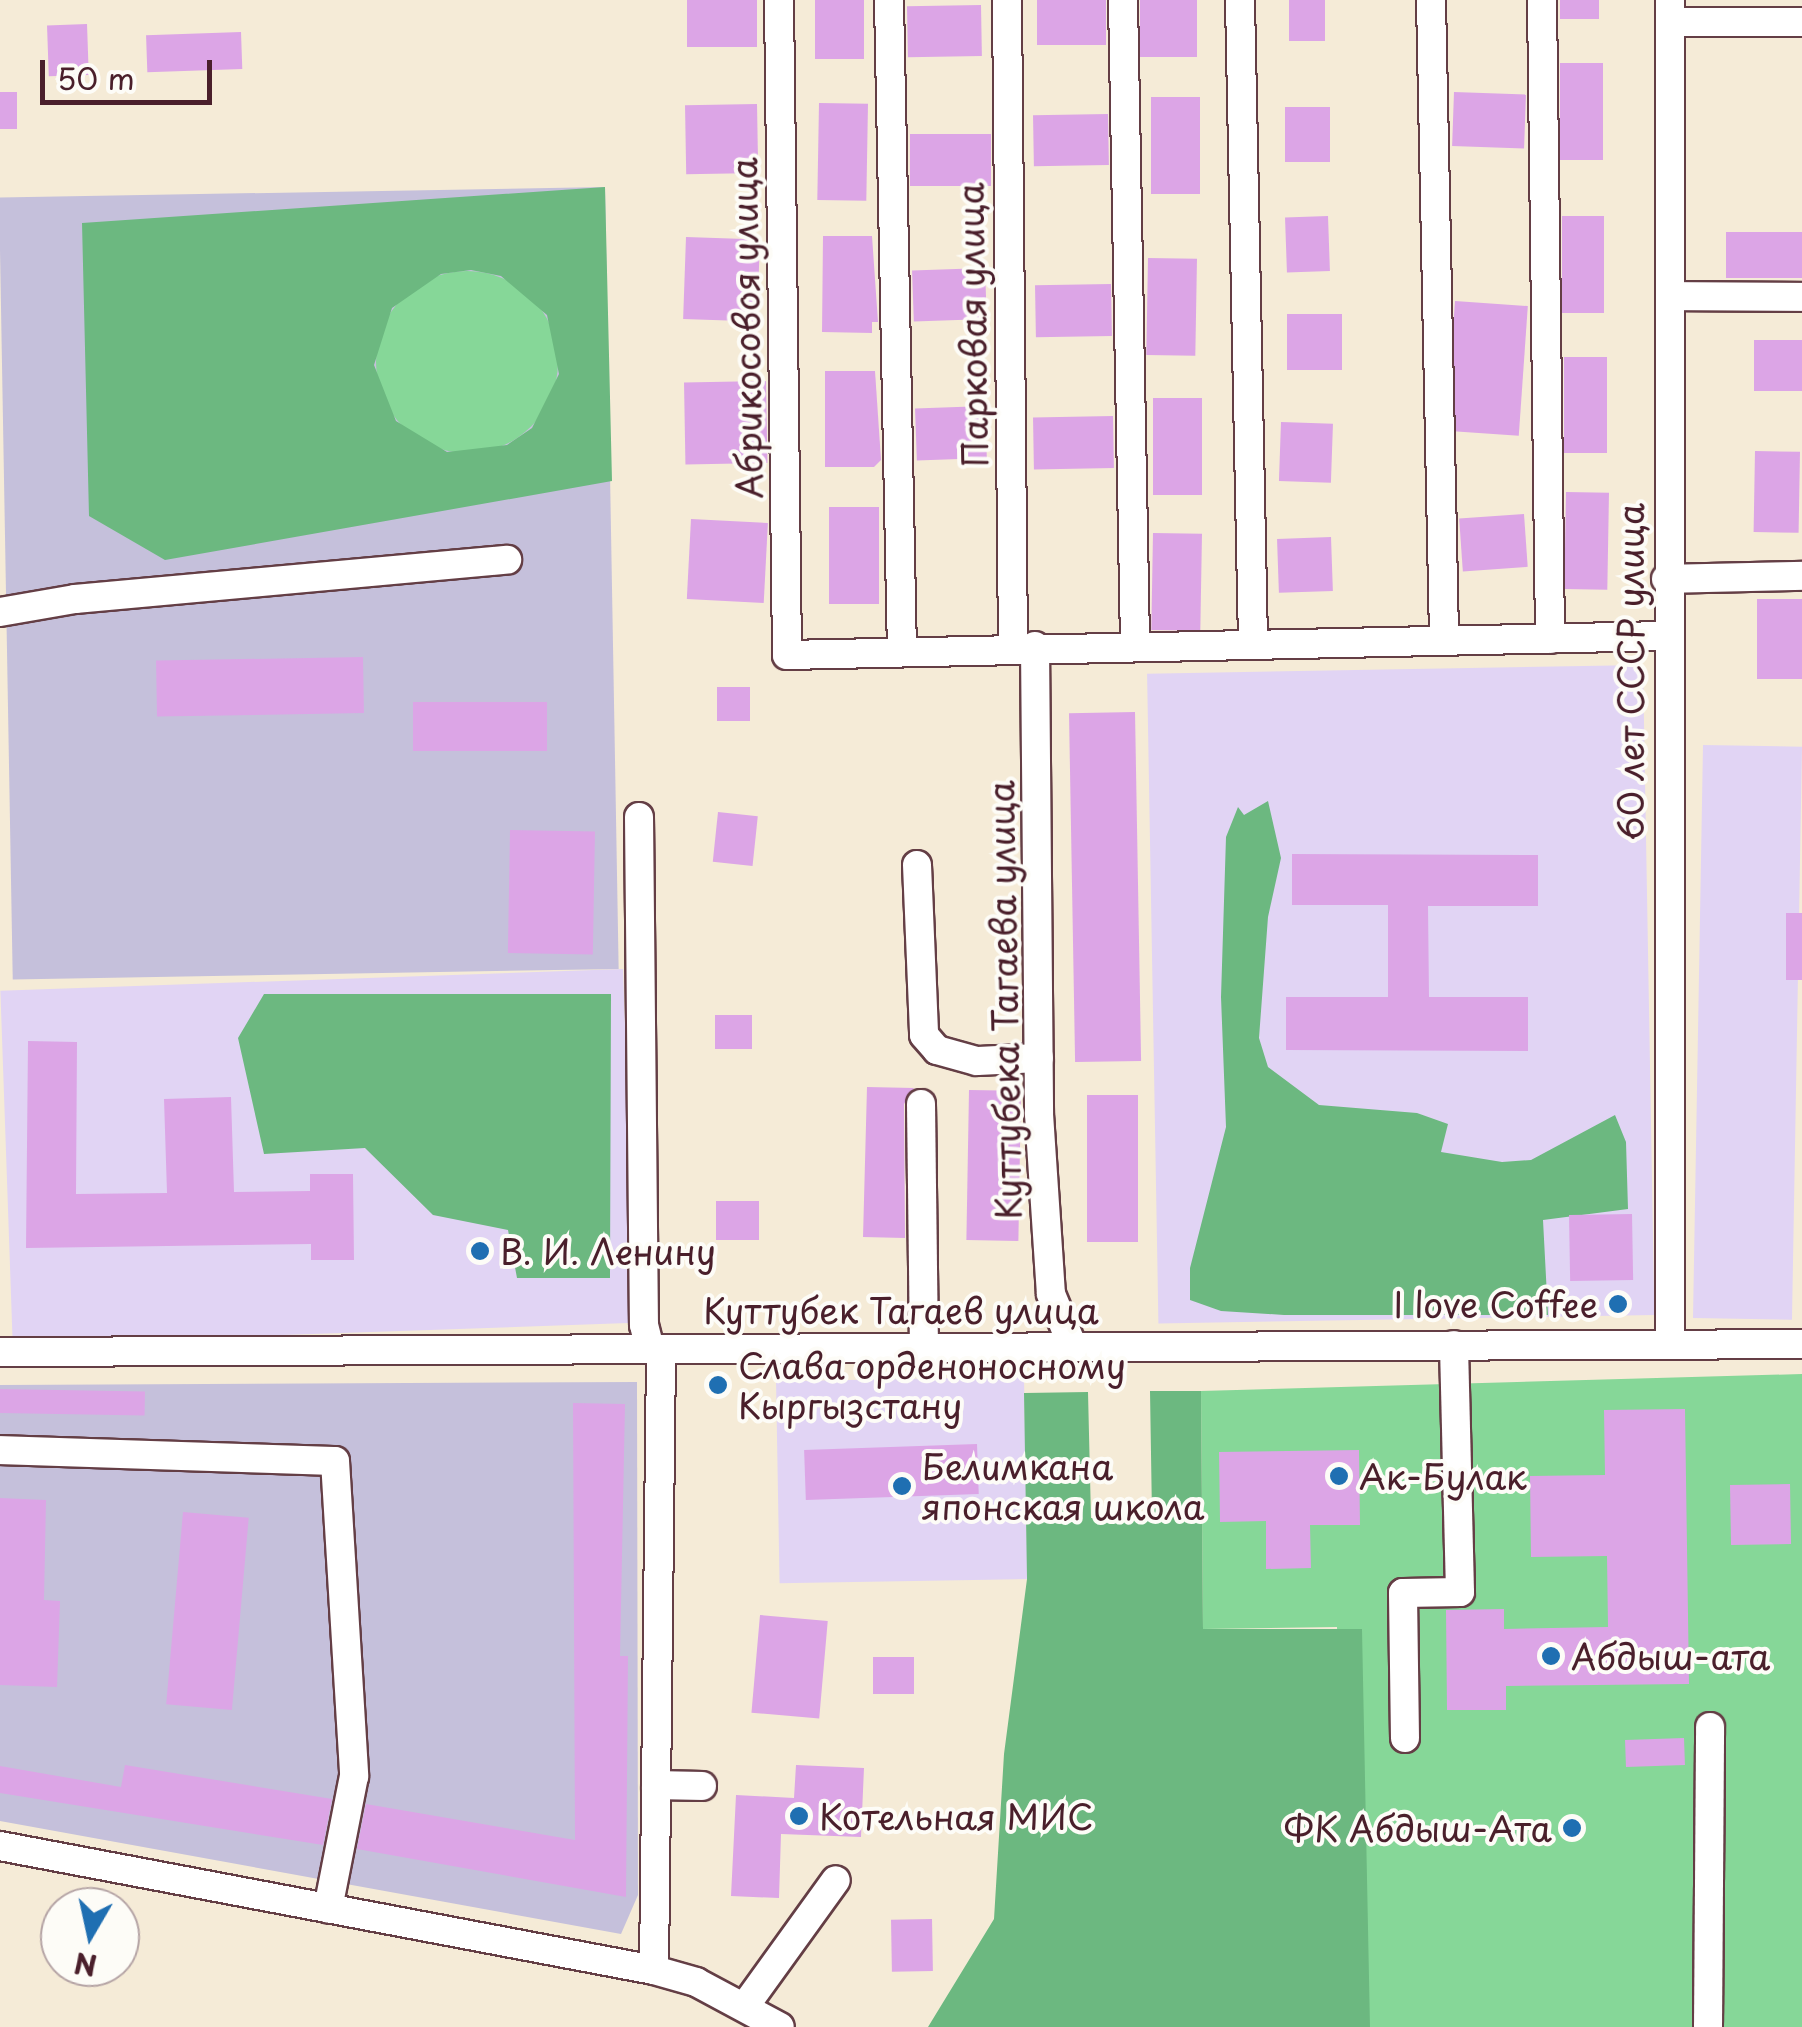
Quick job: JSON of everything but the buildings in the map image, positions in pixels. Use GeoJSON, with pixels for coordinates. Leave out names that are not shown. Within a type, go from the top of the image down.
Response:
{"type":"FeatureCollection","features":[{"type":"Feature","properties":{"kind":"street","name":"Абрикосовоя улица"},"geometry":{"type":"LineString","coordinates":[[780,0],[787,655],[902,652]]}},
{"type":"Feature","properties":{"kind":"street"},"geometry":{"type":"LineString","coordinates":[[888,0],[902,652],[1135,644],[1666,636]]}},
{"type":"Feature","properties":{"kind":"street","name":"Парковая улица"},"geometry":{"type":"LineString","coordinates":[[1006,0],[1024,647]]}},
{"type":"Feature","properties":{"kind":"street"},"geometry":{"type":"LineString","coordinates":[[1123,0],[1135,644]]}},
{"type":"Feature","properties":{"kind":"street"},"geometry":{"type":"LineString","coordinates":[[1240,0],[1253,642]]}},
{"type":"Feature","properties":{"kind":"street"},"geometry":{"type":"LineString","coordinates":[[1431,0],[1444,639]]}},
{"type":"Feature","properties":{"kind":"street"},"geometry":{"type":"LineString","coordinates":[[1542,0],[1550,638]]}},
{"type":"Feature","properties":{"kind":"street"},"geometry":{"type":"LineString","coordinates":[[1671,11],[1802,22]]}},
{"type":"Feature","properties":{"kind":"street","name":"60 лет СССР улица"},"geometry":{"type":"LineString","coordinates":[[1670,1344],[1666,579],[1671,11]]}},
{"type":"Feature","properties":{"kind":"street"},"geometry":{"type":"LineString","coordinates":[[1670,296],[1802,297]]}},
{"type":"Feature","properties":{"kind":"street"},"geometry":{"type":"LineString","coordinates":[[0,612],[75,599],[507,560]]}},
{"type":"Feature","properties":{"kind":"street"},"geometry":{"type":"LineString","coordinates":[[1666,579],[1802,576]]}},
{"type":"Feature","properties":{"kind":"street","name":"Куттубека Тагаева улица"},"geometry":{"type":"LineString","coordinates":[[1024,647],[1038,1058],[1051,1294],[1074,1347]]}},
{"type":"Feature","properties":{"kind":"street"},"geometry":{"type":"LineString","coordinates":[[639,818],[644,1325],[648,1349],[656,1785],[654,1970]]}},
{"type":"Feature","properties":{"kind":"street"},"geometry":{"type":"LineString","coordinates":[[917,865],[924,1035],[938,1050],[977,1061],[1038,1058]]}},
{"type":"Feature","properties":{"kind":"street"},"geometry":{"type":"LineString","coordinates":[[921,1104],[924,1347]]}},
{"type":"Feature","properties":{"kind":"street","name":"Куттубек Тагаев улица"},"geometry":{"type":"LineString","coordinates":[[0,1352],[1802,1344]]}},
{"type":"Feature","properties":{"kind":"street"},"geometry":{"type":"LineString","coordinates":[[1405,1738],[1403,1594],[1460,1592],[1454,1345]]}},
{"type":"Feature","properties":{"kind":"street"},"geometry":{"type":"LineString","coordinates":[[0,1450],[335,1461],[354,1776],[328,1908]]}},
{"type":"Feature","properties":{"kind":"street"},"geometry":{"type":"LineString","coordinates":[[1708,2027],[1710,1727]]}},
{"type":"Feature","properties":{"kind":"street"},"geometry":{"type":"LineString","coordinates":[[656,1785],[702,1786]]}},
{"type":"Feature","properties":{"kind":"street"},"geometry":{"type":"LineString","coordinates":[[0,1846],[654,1970],[745,2006],[780,2027]]}},
{"type":"Feature","properties":{"kind":"street"},"geometry":{"type":"LineString","coordinates":[[745,2006],[836,1880]]}},
{"type":"Feature","properties":{"kind":"shaded area"},"geometry":{"type":"Polygon","coordinates":[[[605,187],[619,969],[13,979],[0,198],[605,187]]]}},
{"type":"Feature","properties":{"kind":"shaded area"},"geometry":{"type":"Polygon","coordinates":[[[1643,665],[1654,1315],[1158,1324],[1147,674],[1643,665]]]}},
{"type":"Feature","properties":{"kind":"shaded area"},"geometry":{"type":"Polygon","coordinates":[[[1703,745],[1802,747],[1792,1320],[1693,1318],[1703,745]]]}},
{"type":"Feature","properties":{"kind":"shaded area"},"geometry":{"type":"Polygon","coordinates":[[[623,969],[635,1323],[13,1345],[0,991],[623,969]]]}},
{"type":"Feature","properties":{"kind":"shaded area","name":"Белимкана японская школа"},"geometry":{"type":"Polygon","coordinates":[[[1024,1377],[1028,1579],[780,1583],[776,1381],[1024,1377]]]}},
{"type":"Feature","properties":{"kind":"shaded area"},"geometry":{"type":"Polygon","coordinates":[[[637,1382],[638,1895],[621,1934],[0,1821],[0,1385],[637,1382]]]}},
{"type":"Feature","properties":{"kind":"green space"},"geometry":{"type":"Polygon","coordinates":[[[605,187],[612,481],[165,560],[89,516],[82,223],[605,187]],[[471,270],[441,274],[392,308],[374,365],[396,421],[447,452],[507,445],[532,428],[559,374],[547,315],[501,276],[471,270]]]}},
{"type":"Feature","properties":{"kind":"green space"},"geometry":{"type":"Polygon","coordinates":[[[467,271],[502,277],[532,297],[552,327],[558,362],[552,397],[532,427],[502,447],[467,453],[432,447],[402,427],[382,397],[376,362],[382,327],[402,297],[432,277],[467,271]]]}},
{"type":"Feature","properties":{"kind":"green space"},"geometry":{"type":"Polygon","coordinates":[[[1268,801],[1281,858],[1268,917],[1259,1038],[1268,1067],[1319,1105],[1417,1113],[1448,1124],[1441,1152],[1502,1162],[1531,1160],[1615,1115],[1626,1142],[1628,1209],[1543,1220],[1548,1315],[1284,1315],[1221,1311],[1190,1300],[1190,1268],[1226,1127],[1221,997],[1226,837],[1238,807],[1244,815],[1268,801]]]}},
{"type":"Feature","properties":{"kind":"green space"},"geometry":{"type":"Polygon","coordinates":[[[264,994],[611,994],[610,1278],[517,1278],[508,1230],[433,1215],[365,1148],[264,1154],[238,1038],[264,994]]]}},
{"type":"Feature","properties":{"kind":"green space","name":"ФК Абдыш-Ата"},"geometry":{"type":"Polygon","coordinates":[[[1802,1374],[1802,2027],[1347,2027],[1337,1627],[1203,1629],[1201,1391],[1802,1374]]]}},
{"type":"Feature","properties":{"kind":"green space"},"geometry":{"type":"Polygon","coordinates":[[[1150,1391],[1201,1391],[1203,1629],[1362,1629],[1370,2027],[928,2027],[994,1919],[1004,1754],[1027,1579],[1024,1393],[1088,1392],[1091,1518],[1152,1516],[1150,1391]]]}},
{"type":"Feature","properties":{"kind":"place","name":"В. И. Ленину"},"geometry":{"type":"Point","coordinates":[480,1251]}},
{"type":"Feature","properties":{"kind":"place","name":"I love Coffee"},"geometry":{"type":"Point","coordinates":[1618,1304]}},
{"type":"Feature","properties":{"kind":"place","name":"Слава орденоносному Кыргызстану"},"geometry":{"type":"Point","coordinates":[718,1385]}},
{"type":"Feature","properties":{"kind":"place","name":"Ак-Булак"},"geometry":{"type":"Point","coordinates":[1339,1476]}},
{"type":"Feature","properties":{"kind":"place","name":"Белимкана японская школа"},"geometry":{"type":"Point","coordinates":[902,1486]}},
{"type":"Feature","properties":{"kind":"place","name":"Абдыш-ата"},"geometry":{"type":"Point","coordinates":[1551,1656]}},
{"type":"Feature","properties":{"kind":"place","name":"Котельная МИС"},"geometry":{"type":"Point","coordinates":[799,1816]}},
{"type":"Feature","properties":{"kind":"place","name":"ФК Абдыш-Ата"},"geometry":{"type":"Point","coordinates":[1572,1828]}}]}
